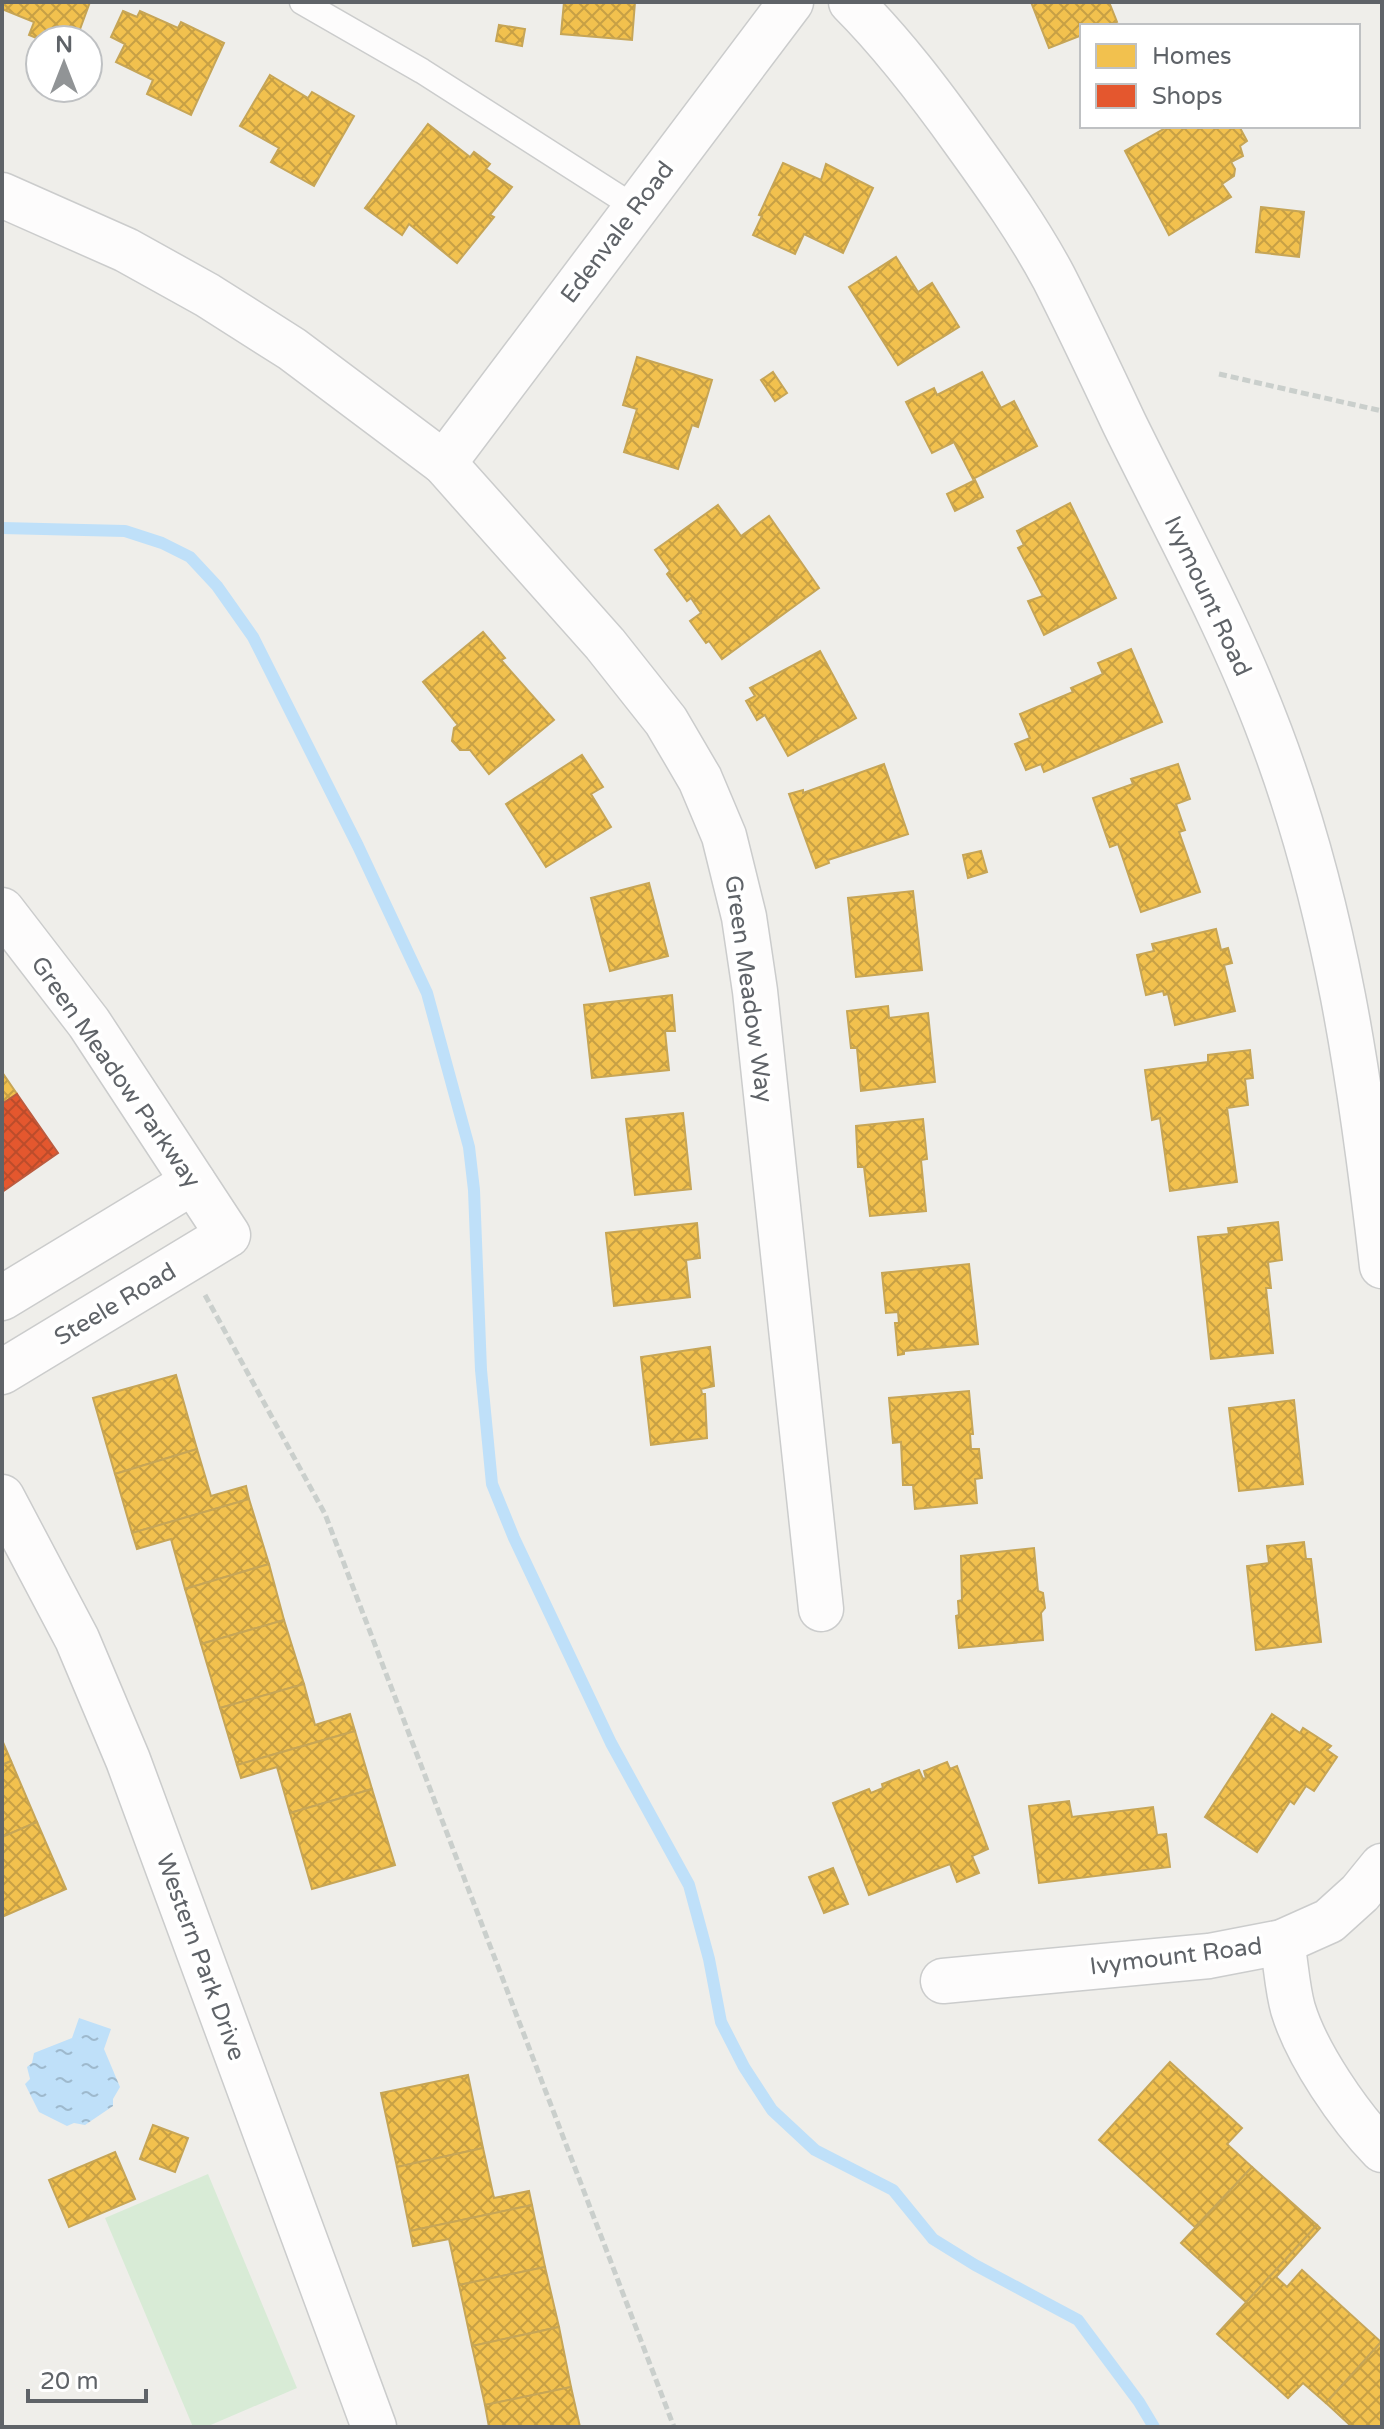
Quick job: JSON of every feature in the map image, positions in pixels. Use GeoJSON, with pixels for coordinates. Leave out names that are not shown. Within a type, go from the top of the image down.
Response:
{"type":"FeatureCollection","features":[{"type":"Feature","properties":{"kind":"street","name":"Edenvale Road"},"geometry":{"type":"LineString","coordinates":[[444,463],[791,2]]}},
{"type":"Feature","properties":{"kind":"street","name":"Ivymount Road"},"geometry":{"type":"LineString","coordinates":[[851,2],[928,90],[994,181],[1052,275],[1225,627],[1270,733],[1305,836],[1336,953],[1362,1095],[1382,1265]]}},
{"type":"Feature","properties":{"kind":"street"},"geometry":{"type":"LineString","coordinates":[[2,195],[126,250],[207,295],[292,349],[444,463]]}},
{"type":"Feature","properties":{"kind":"street","name":"Green Meadow Way"},"geometry":{"type":"LineString","coordinates":[[444,463],[605,644],[666,721],[700,779],[724,836],[744,917],[755,991],[821,1609]]}},
{"type":"Feature","properties":{"kind":"street","name":"Green Meadow Parkway"},"geometry":{"type":"LineString","coordinates":[[2,910],[89,1023],[228,1235]]}},
{"type":"Feature","properties":{"kind":"street"},"geometry":{"type":"LineString","coordinates":[[2,1298],[193,1182]]}},
{"type":"Feature","properties":{"kind":"street","name":"Steele Road"},"geometry":{"type":"LineString","coordinates":[[2,1372],[228,1235]]}},
{"type":"Feature","properties":{"kind":"street","name":"Western Park Drive"},"geometry":{"type":"LineString","coordinates":[[2,1497],[77,1639],[128,1760],[374,2427]]}},
{"type":"Feature","properties":{"kind":"street","name":"Ivymount Road"},"geometry":{"type":"LineString","coordinates":[[943,1981],[1209,1956],[1282,1942],[1329,1921],[1360,1893],[1382,1866]]}},
{"type":"Feature","properties":{"kind":"street"},"geometry":{"type":"LineString","coordinates":[[1282,1942],[1293,2009],[1312,2052],[1358,2125],[1382,2150]]}},
{"type":"Feature","properties":{"kind":"lane"},"geometry":{"type":"LineString","coordinates":[[302,2],[422,71],[636,208]]}},
{"type":"Feature","properties":{"kind":"path"},"geometry":{"type":"LineString","coordinates":[[1219,374],[1382,411]]}},
{"type":"Feature","properties":{"kind":"path"},"geometry":{"type":"LineString","coordinates":[[186,1261],[325,1514],[674,2427]]}},
{"type":"Feature","properties":{"kind":"green space"},"geometry":{"type":"Polygon","coordinates":[[[208,2174],[297,2388],[206,2427],[193,2427],[105,2218],[208,2174]]]}},
{"type":"Feature","properties":{"kind":"water"},"geometry":{"type":"Polygon","coordinates":[[[79,2018],[111,2029],[104,2049],[120,2087],[113,2099],[113,2106],[85,2125],[74,2123],[67,2126],[39,2112],[25,2084],[30,2079],[27,2067],[32,2063],[34,2053],[72,2038],[79,2018]]]}},
{"type":"Feature","properties":{"kind":"building: Homes"},"geometry":{"type":"Polygon","coordinates":[[[2,2],[90,2],[82,24],[33,24],[2,9],[2,2]]]}},
{"type":"Feature","properties":{"kind":"building: Homes"},"geometry":{"type":"Polygon","coordinates":[[[564,2],[635,2],[632,40],[561,34],[564,2]]]}},
{"type":"Feature","properties":{"kind":"building: Homes"},"geometry":{"type":"Polygon","coordinates":[[[1031,2],[1109,2],[1117,22],[1080,24],[1080,36],[1049,48],[1031,2]]]}},
{"type":"Feature","properties":{"kind":"building: Homes"},"geometry":{"type":"Polygon","coordinates":[[[123,11],[137,17],[140,11],[178,28],[181,22],[224,43],[191,115],[147,94],[153,80],[116,62],[125,44],[111,37],[123,11]]]}},
{"type":"Feature","properties":{"kind":"building: Homes"},"geometry":{"type":"Polygon","coordinates":[[[499,25],[525,29],[522,46],[496,41],[499,25]]]}},
{"type":"Feature","properties":{"kind":"building: Homes"},"geometry":{"type":"Polygon","coordinates":[[[270,75],[308,98],[312,92],[354,116],[314,186],[271,162],[279,148],[240,126],[270,75]]]}},
{"type":"Feature","properties":{"kind":"building: Homes"},"geometry":{"type":"Polygon","coordinates":[[[428,124],[470,157],[474,152],[490,164],[486,169],[512,187],[490,215],[494,217],[457,263],[409,224],[402,235],[365,208],[428,124]]]}},
{"type":"Feature","properties":{"kind":"building: Homes"},"geometry":{"type":"Polygon","coordinates":[[[1165,128],[1240,128],[1247,141],[1240,146],[1243,156],[1231,162],[1235,169],[1234,176],[1222,184],[1231,197],[1169,235],[1125,151],[1165,128]]]}},
{"type":"Feature","properties":{"kind":"building: Homes"},"geometry":{"type":"Polygon","coordinates":[[[783,163],[821,180],[826,164],[873,188],[843,253],[804,234],[795,254],[753,235],[783,163]]]}},
{"type":"Feature","properties":{"kind":"building: Homes"},"geometry":{"type":"Polygon","coordinates":[[[1261,207],[1304,212],[1299,257],[1256,252],[1261,207]]]}},
{"type":"Feature","properties":{"kind":"building: Homes"},"geometry":{"type":"Polygon","coordinates":[[[896,257],[918,292],[932,283],[959,327],[898,365],[849,287],[896,257]]]}},
{"type":"Feature","properties":{"kind":"building: Homes"},"geometry":{"type":"Polygon","coordinates":[[[637,357],[712,380],[698,427],[692,425],[678,469],[624,452],[637,409],[623,405],[637,357]]]}},
{"type":"Feature","properties":{"kind":"building: Homes"},"geometry":{"type":"Polygon","coordinates":[[[773,372],[787,393],[775,401],[761,380],[773,372]]]}},
{"type":"Feature","properties":{"kind":"building: Homes"},"geometry":{"type":"Polygon","coordinates":[[[982,372],[1001,408],[1014,401],[1037,446],[973,479],[954,442],[932,453],[906,402],[934,388],[937,395],[982,372]]]}},
{"type":"Feature","properties":{"kind":"building: Homes"},"geometry":{"type":"Polygon","coordinates":[[[975,480],[983,497],[955,511],[947,494],[975,480]]]}},
{"type":"Feature","properties":{"kind":"building: Homes"},"geometry":{"type":"Polygon","coordinates":[[[1070,503],[1116,598],[1044,635],[1028,601],[1043,596],[1018,548],[1024,545],[1017,531],[1070,503]]]}},
{"type":"Feature","properties":{"kind":"building: Homes"},"geometry":{"type":"Polygon","coordinates":[[[718,505],[741,536],[769,516],[819,588],[722,659],[690,621],[701,613],[691,598],[687,601],[667,574],[670,571],[655,550],[718,505]]]}},
{"type":"Feature","properties":{"kind":"building: Homes"},"geometry":{"type":"Polygon","coordinates":[[[483,632],[505,658],[501,660],[554,720],[489,774],[470,750],[460,750],[452,741],[454,728],[458,725],[423,682],[483,632]]]}},
{"type":"Feature","properties":{"kind":"building: Homes"},"geometry":{"type":"Polygon","coordinates":[[[1131,649],[1162,722],[1044,772],[1041,764],[1026,770],[1015,744],[1030,738],[1020,714],[1073,692],[1071,688],[1103,674],[1098,663],[1131,649]]]}},
{"type":"Feature","properties":{"kind":"building: Homes"},"geometry":{"type":"Polygon","coordinates":[[[820,651],[856,718],[788,756],[765,715],[757,720],[746,701],[755,696],[750,688],[820,651]]]}},
{"type":"Feature","properties":{"kind":"building: Homes"},"geometry":{"type":"Polygon","coordinates":[[[582,755],[603,787],[591,794],[611,827],[546,867],[506,804],[582,755]]]}},
{"type":"Feature","properties":{"kind":"building: Homes"},"geometry":{"type":"Polygon","coordinates":[[[884,764],[908,834],[828,860],[829,863],[816,868],[789,794],[803,790],[803,793],[884,764]]]}},
{"type":"Feature","properties":{"kind":"building: Homes"},"geometry":{"type":"Polygon","coordinates":[[[1178,764],[1190,799],[1176,804],[1185,830],[1179,832],[1200,892],[1141,912],[1118,844],[1110,847],[1093,798],[1133,784],[1131,779],[1178,764]]]}},
{"type":"Feature","properties":{"kind":"building: Homes"},"geometry":{"type":"Polygon","coordinates":[[[981,851],[987,872],[968,878],[963,855],[981,851]]]}},
{"type":"Feature","properties":{"kind":"building: Homes"},"geometry":{"type":"Polygon","coordinates":[[[649,883],[668,956],[610,971],[591,898],[649,883]]]}},
{"type":"Feature","properties":{"kind":"building: Homes"},"geometry":{"type":"Polygon","coordinates":[[[913,891],[922,970],[856,977],[848,898],[913,891]]]}},
{"type":"Feature","properties":{"kind":"building: Homes"},"geometry":{"type":"Polygon","coordinates":[[[1216,929],[1221,950],[1228,948],[1232,963],[1224,965],[1235,1011],[1175,1025],[1168,994],[1164,995],[1163,991],[1146,995],[1137,955],[1154,951],[1152,944],[1216,929]]]}},
{"type":"Feature","properties":{"kind":"building: Homes"},"geometry":{"type":"Polygon","coordinates":[[[672,995],[675,1031],[665,1031],[669,1070],[592,1078],[584,1005],[672,995]]]}},
{"type":"Feature","properties":{"kind":"building: Homes"},"geometry":{"type":"Polygon","coordinates":[[[888,1006],[889,1018],[928,1013],[935,1082],[861,1091],[857,1048],[851,1048],[847,1011],[888,1006]]]}},
{"type":"Feature","properties":{"kind":"building: Homes"},"geometry":{"type":"Polygon","coordinates":[[[1250,1050],[1253,1078],[1245,1079],[1248,1105],[1227,1108],[1237,1182],[1170,1191],[1160,1118],[1152,1120],[1145,1070],[1208,1062],[1208,1055],[1250,1050]]]}},
{"type":"Feature","properties":{"kind":"building: Homes"},"geometry":{"type":"Polygon","coordinates":[[[2,1072],[17,1094],[2,1104],[2,1072]]]}},
{"type":"Feature","properties":{"kind":"building: Homes"},"geometry":{"type":"Polygon","coordinates":[[[683,1113],[691,1189],[635,1195],[626,1119],[683,1113]]]}},
{"type":"Feature","properties":{"kind":"building: Homes"},"geometry":{"type":"Polygon","coordinates":[[[923,1119],[927,1159],[921,1160],[926,1211],[870,1216],[864,1167],[858,1167],[856,1126],[923,1119]]]}},
{"type":"Feature","properties":{"kind":"building: Homes"},"geometry":{"type":"Polygon","coordinates":[[[1278,1222],[1282,1260],[1268,1262],[1271,1288],[1266,1288],[1273,1353],[1211,1359],[1198,1237],[1229,1234],[1228,1228],[1278,1222]]]}},
{"type":"Feature","properties":{"kind":"building: Homes"},"geometry":{"type":"Polygon","coordinates":[[[697,1223],[700,1258],[686,1260],[690,1297],[614,1306],[606,1233],[697,1223]]]}},
{"type":"Feature","properties":{"kind":"building: Homes"},"geometry":{"type":"Polygon","coordinates":[[[969,1264],[978,1344],[904,1351],[904,1354],[898,1355],[895,1323],[899,1323],[898,1312],[886,1313],[882,1273],[969,1264]]]}},
{"type":"Feature","properties":{"kind":"building: Homes"},"geometry":{"type":"Polygon","coordinates":[[[710,1347],[714,1386],[701,1389],[705,1394],[707,1438],[651,1445],[641,1357],[710,1347]]]}},
{"type":"Feature","properties":{"kind":"building: Homes"},"geometry":{"type":"Polygon","coordinates":[[[176,1375],[197,1449],[115,1474],[93,1398],[176,1375]]]}},
{"type":"Feature","properties":{"kind":"building: Homes"},"geometry":{"type":"Polygon","coordinates":[[[969,1391],[973,1434],[970,1434],[971,1449],[979,1449],[982,1478],[975,1479],[977,1503],[915,1509],[913,1485],[903,1485],[901,1442],[893,1443],[889,1398],[969,1391]]]}},
{"type":"Feature","properties":{"kind":"building: Homes"},"geometry":{"type":"Polygon","coordinates":[[[1294,1400],[1303,1484],[1239,1491],[1229,1408],[1294,1400]]]}},
{"type":"Feature","properties":{"kind":"building: Homes"},"geometry":{"type":"Polygon","coordinates":[[[197,1449],[211,1496],[246,1486],[249,1499],[132,1533],[115,1474],[197,1449]]]}},
{"type":"Feature","properties":{"kind":"building: Homes"},"geometry":{"type":"Polygon","coordinates":[[[249,1499],[269,1564],[185,1589],[171,1539],[137,1549],[132,1533],[249,1499]]]}},
{"type":"Feature","properties":{"kind":"building: Homes"},"geometry":{"type":"Polygon","coordinates":[[[1304,1542],[1306,1559],[1311,1559],[1321,1642],[1256,1650],[1247,1566],[1269,1563],[1267,1546],[1304,1542]]]}},
{"type":"Feature","properties":{"kind":"building: Homes"},"geometry":{"type":"Polygon","coordinates":[[[1034,1548],[1038,1591],[1043,1593],[1045,1608],[1041,1613],[1043,1640],[959,1648],[956,1616],[959,1615],[958,1601],[962,1600],[961,1556],[1034,1548]]]}},
{"type":"Feature","properties":{"kind":"building: Homes"},"geometry":{"type":"Polygon","coordinates":[[[269,1564],[284,1620],[201,1644],[185,1589],[269,1564]]]}},
{"type":"Feature","properties":{"kind":"building: Homes"},"geometry":{"type":"Polygon","coordinates":[[[284,1620],[304,1684],[220,1708],[201,1644],[284,1620]]]}},
{"type":"Feature","properties":{"kind":"building: Homes"},"geometry":{"type":"Polygon","coordinates":[[[304,1684],[315,1725],[350,1714],[355,1731],[237,1765],[220,1708],[304,1684]]]}},
{"type":"Feature","properties":{"kind":"building: Homes"},"geometry":{"type":"Polygon","coordinates":[[[1272,1714],[1300,1733],[1303,1728],[1331,1746],[1327,1750],[1337,1757],[1314,1791],[1306,1786],[1294,1804],[1290,1801],[1257,1852],[1205,1817],[1272,1714]]]}},
{"type":"Feature","properties":{"kind":"building: Homes"},"geometry":{"type":"Polygon","coordinates":[[[355,1731],[372,1789],[290,1813],[277,1767],[241,1778],[237,1765],[355,1731]]]}},
{"type":"Feature","properties":{"kind":"building: Homes"},"geometry":{"type":"Polygon","coordinates":[[[2,1740],[11,1761],[2,1765],[2,1740]]]}},
{"type":"Feature","properties":{"kind":"building: Homes"},"geometry":{"type":"Polygon","coordinates":[[[11,1761],[37,1822],[2,1837],[2,1765],[11,1761]]]}},
{"type":"Feature","properties":{"kind":"building: Homes"},"geometry":{"type":"Polygon","coordinates":[[[947,1762],[950,1769],[957,1766],[988,1849],[972,1856],[979,1873],[957,1882],[950,1864],[869,1895],[833,1803],[869,1789],[871,1793],[883,1788],[882,1784],[919,1770],[923,1779],[926,1778],[924,1771],[947,1762]]]}},
{"type":"Feature","properties":{"kind":"building: Homes"},"geometry":{"type":"Polygon","coordinates":[[[372,1789],[395,1865],[312,1889],[290,1813],[372,1789]]]}},
{"type":"Feature","properties":{"kind":"building: Homes"},"geometry":{"type":"Polygon","coordinates":[[[1069,1801],[1072,1817],[1153,1807],[1157,1835],[1166,1834],[1170,1867],[1039,1883],[1029,1806],[1069,1801]]]}},
{"type":"Feature","properties":{"kind":"building: Homes"},"geometry":{"type":"Polygon","coordinates":[[[37,1822],[66,1889],[2,1917],[2,1837],[37,1822]]]}},
{"type":"Feature","properties":{"kind":"building: Homes"},"geometry":{"type":"Polygon","coordinates":[[[833,1868],[848,1904],[824,1913],[809,1877],[833,1868]]]}},
{"type":"Feature","properties":{"kind":"building: Homes"},"geometry":{"type":"Polygon","coordinates":[[[1170,2062],[1242,2128],[1227,2144],[1252,2167],[1195,2227],[1099,2140],[1170,2062]]]}},
{"type":"Feature","properties":{"kind":"building: Homes"},"geometry":{"type":"Polygon","coordinates":[[[468,2075],[483,2148],[397,2167],[381,2093],[468,2075]]]}},
{"type":"Feature","properties":{"kind":"building: Homes"},"geometry":{"type":"Polygon","coordinates":[[[153,2125],[188,2138],[175,2172],[140,2159],[153,2125]]]}},
{"type":"Feature","properties":{"kind":"building: Homes"},"geometry":{"type":"Polygon","coordinates":[[[483,2148],[494,2198],[529,2191],[532,2205],[410,2231],[397,2167],[483,2148]]]}},
{"type":"Feature","properties":{"kind":"building: Homes"},"geometry":{"type":"Polygon","coordinates":[[[115,2152],[135,2199],[69,2227],[49,2180],[115,2152]]]}},
{"type":"Feature","properties":{"kind":"building: Homes"},"geometry":{"type":"Polygon","coordinates":[[[1252,2167],[1317,2225],[1246,2302],[1181,2243],[1252,2167]]]}},
{"type":"Feature","properties":{"kind":"building: Homes"},"geometry":{"type":"Polygon","coordinates":[[[532,2205],[545,2267],[459,2285],[449,2239],[413,2246],[410,2231],[532,2205]]]}},
{"type":"Feature","properties":{"kind":"building: Homes"},"geometry":{"type":"Polygon","coordinates":[[[1317,2225],[1320,2228],[1276,2277],[1287,2287],[1302,2270],[1381,2342],[1326,2403],[1303,2383],[1288,2398],[1217,2334],[1317,2225]]]}},
{"type":"Feature","properties":{"kind":"building: Homes"},"geometry":{"type":"Polygon","coordinates":[[[545,2267],[559,2327],[472,2346],[459,2285],[545,2267]]]}},
{"type":"Feature","properties":{"kind":"building: Homes"},"geometry":{"type":"Polygon","coordinates":[[[559,2327],[571,2387],[485,2405],[472,2346],[559,2327]]]}},
{"type":"Feature","properties":{"kind":"building: Homes"},"geometry":{"type":"Polygon","coordinates":[[[1382,2341],[1382,2427],[1352,2427],[1326,2403],[1382,2341]]]}},
{"type":"Feature","properties":{"kind":"building: Homes"},"geometry":{"type":"Polygon","coordinates":[[[571,2387],[580,2427],[489,2427],[485,2405],[571,2387]]]}},
{"type":"Feature","properties":{"kind":"building: Shops"},"geometry":{"type":"Polygon","coordinates":[[[17,1094],[58,1153],[2,1192],[2,1104],[17,1094]]]}},
{"type":"Feature","properties":{"kind":"waterway"},"geometry":{"type":"LineString","coordinates":[[2,528],[125,531],[162,543],[190,557],[217,586],[253,637],[358,846],[427,993],[469,1147],[474,1190],[481,1370],[492,1484],[514,1538],[611,1743],[689,1885],[709,1959],[721,2022],[744,2067],[772,2110],[815,2150],[893,2190],[933,2239],[1078,2320],[1154,2427]]}}]}
